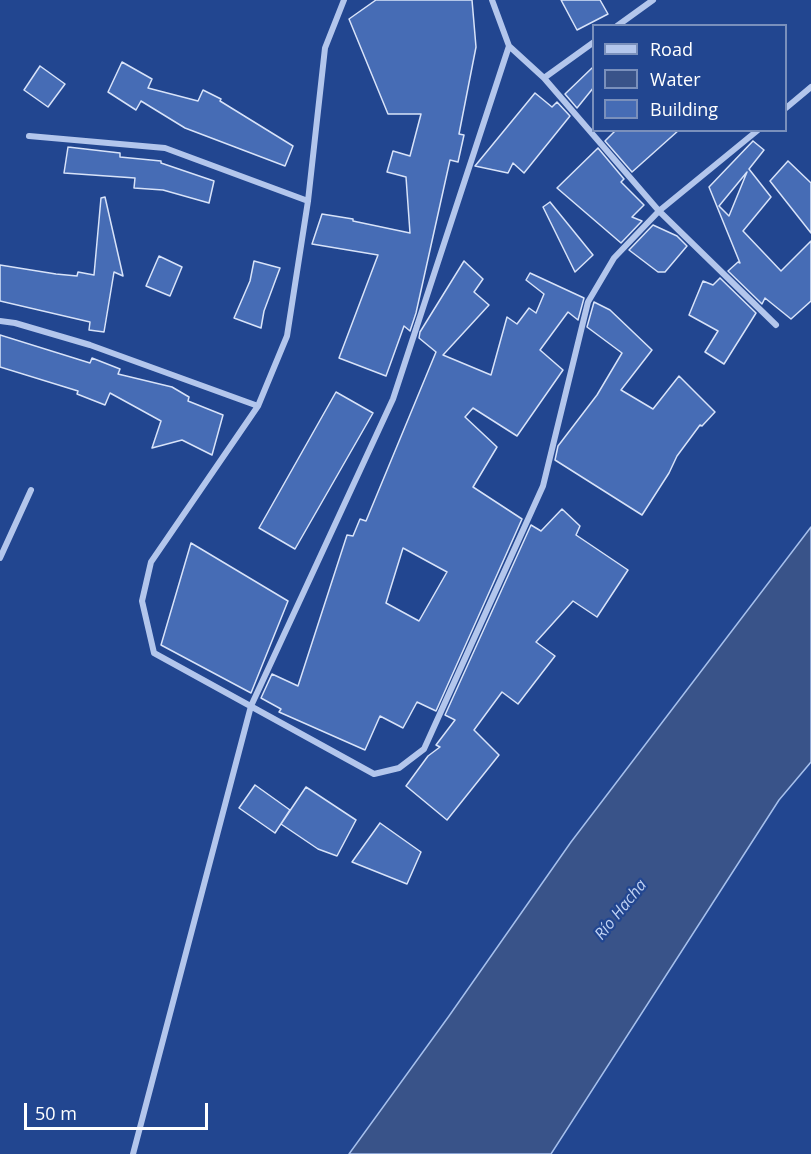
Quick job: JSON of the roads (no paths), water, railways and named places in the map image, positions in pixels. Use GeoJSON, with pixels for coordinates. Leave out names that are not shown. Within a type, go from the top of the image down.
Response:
{"type":"FeatureCollection","features":[{"type":"Feature","properties":{"kind":"street"},"geometry":{"type":"LineString","coordinates":[[344,0],[326,48],[308,201],[287,336],[258,406],[151,562],[142,601],[154,653],[374,774],[399,768],[424,749],[543,486],[588,302],[614,258],[659,211],[756,132]]}},
{"type":"Feature","properties":{"kind":"street"},"geometry":{"type":"LineString","coordinates":[[492,0],[509,46],[544,78],[659,211],[776,325]]}},
{"type":"Feature","properties":{"kind":"street"},"geometry":{"type":"LineString","coordinates":[[620,24],[653,0]]}},
{"type":"Feature","properties":{"kind":"street"},"geometry":{"type":"LineString","coordinates":[[544,78],[592,43]]}},
{"type":"Feature","properties":{"kind":"street"},"geometry":{"type":"LineString","coordinates":[[133,1154],[251,706],[393,399],[509,46]]}},
{"type":"Feature","properties":{"kind":"street"},"geometry":{"type":"LineString","coordinates":[[787,107],[811,87]]}},
{"type":"Feature","properties":{"kind":"street"},"geometry":{"type":"LineString","coordinates":[[29,136],[165,148],[308,201]]}},
{"type":"Feature","properties":{"kind":"street"},"geometry":{"type":"LineString","coordinates":[[0,321],[15,323],[90,345],[258,406]]}},
{"type":"Feature","properties":{"kind":"street"},"geometry":{"type":"LineString","coordinates":[[0,558],[31,490]]}},
{"type":"Feature","properties":{"kind":"water","name":"Río Hacha"},"geometry":{"type":"Polygon","coordinates":[[[811,527],[811,762],[779,800],[551,1154],[349,1154],[571,842],[811,527]]]}}]}
